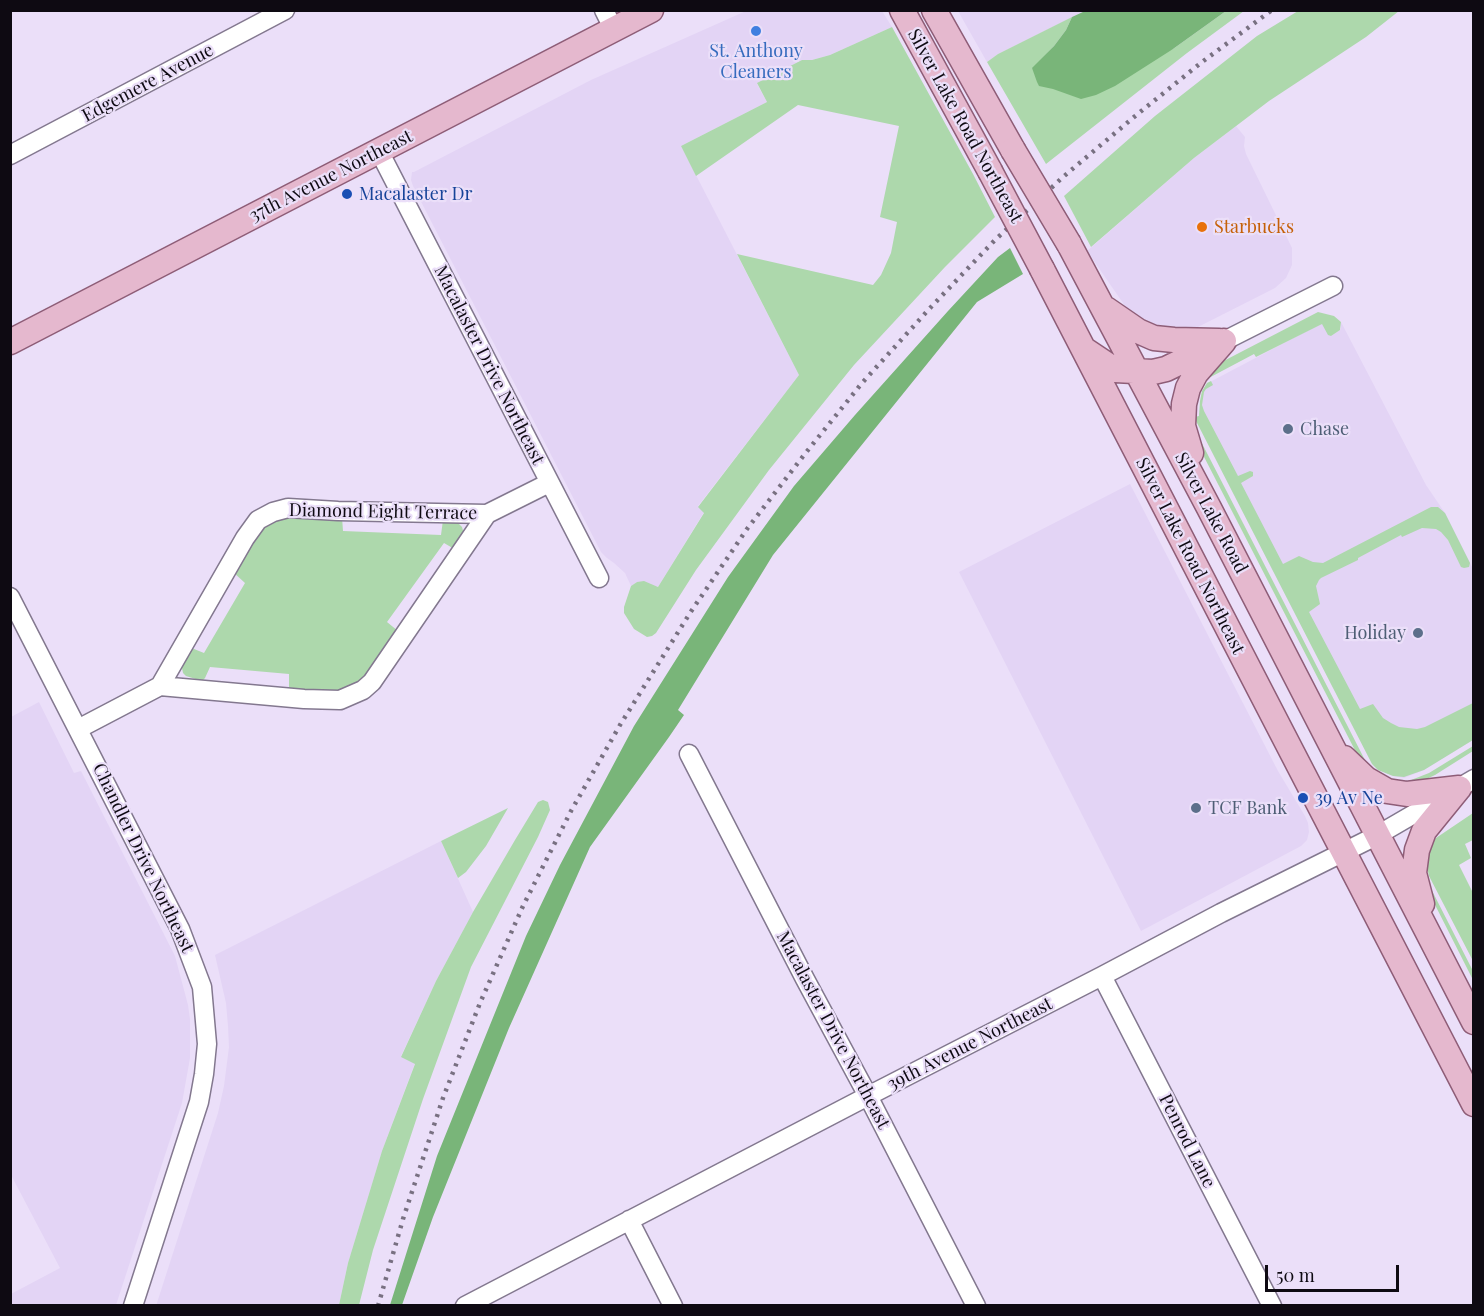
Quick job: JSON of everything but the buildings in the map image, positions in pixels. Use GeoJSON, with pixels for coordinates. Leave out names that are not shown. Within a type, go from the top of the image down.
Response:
{"type":"FeatureCollection","features":[{"type":"Feature","properties":{"kind":"main road","name":"37th Avenue Northeast"},"geometry":{"type":"LineString","coordinates":[[10,342],[379,151],[609,20],[651,10]]}},
{"type":"Feature","properties":{"kind":"main road","name":"Silver Lake Road Northeast"},"geometry":{"type":"LineString","coordinates":[[902,10],[1042,269],[1473,1104]]}},
{"type":"Feature","properties":{"kind":"main road","name":"Silver Lake Road"},"geometry":{"type":"LineString","coordinates":[[934,10],[1103,307],[1473,1022]]}},
{"type":"Feature","properties":{"kind":"main road"},"geometry":{"type":"LineString","coordinates":[[1103,307],[1138,332],[1154,338],[1224,341]]}},
{"type":"Feature","properties":{"kind":"main road"},"geometry":{"type":"LineString","coordinates":[[1083,348],[1115,370],[1153,372],[1166,369],[1224,341]]}},
{"type":"Feature","properties":{"kind":"main road"},"geometry":{"type":"LineString","coordinates":[[1209,508],[1183,426],[1184,404],[1188,388],[1196,373],[1224,341]]}},
{"type":"Feature","properties":{"kind":"main road"},"geometry":{"type":"LineString","coordinates":[[1330,744],[1366,779],[1387,790],[1407,794],[1466,784]]}},
{"type":"Feature","properties":{"kind":"main road"},"geometry":{"type":"LineString","coordinates":[[1431,941],[1414,873],[1416,854],[1424,831],[1466,784]]}},
{"type":"Feature","properties":{"kind":"street","name":"Edgemere Avenue"},"geometry":{"type":"LineString","coordinates":[[10,154],[285,10]]}},
{"type":"Feature","properties":{"kind":"street","name":"Macalaster Drive Northeast"},"geometry":{"type":"LineString","coordinates":[[379,151],[599,578]]}},
{"type":"Feature","properties":{"kind":"street"},"geometry":{"type":"LineString","coordinates":[[1224,341],[1333,286]]}},
{"type":"Feature","properties":{"kind":"street","name":"Diamond Eight Terrace"},"geometry":{"type":"LineString","coordinates":[[487,514],[372,682],[363,690],[340,700],[160,686],[245,538],[258,520],[273,512],[288,508],[487,514],[549,483]]}},
{"type":"Feature","properties":{"kind":"street","name":"Chandler Drive Northeast"},"geometry":{"type":"LineString","coordinates":[[10,597],[180,929],[202,987],[207,1044],[199,1102],[133,1305]]}},
{"type":"Feature","properties":{"kind":"street"},"geometry":{"type":"LineString","coordinates":[[78,729],[160,686]]}},
{"type":"Feature","properties":{"kind":"street","name":"Macalaster Drive Northeast"},"geometry":{"type":"LineString","coordinates":[[689,754],[976,1305]]}},
{"type":"Feature","properties":{"kind":"street","name":"39th Avenue Northeast"},"geometry":{"type":"LineString","coordinates":[[465,1305],[1221,913],[1376,836],[1466,784]]}},
{"type":"Feature","properties":{"kind":"street","name":"Penrod Lane"},"geometry":{"type":"LineString","coordinates":[[1102,976],[1272,1305]]}},
{"type":"Feature","properties":{"kind":"street"},"geometry":{"type":"LineString","coordinates":[[629,1220],[673,1305]]}},
{"type":"Feature","properties":{"kind":"shaded area"},"geometry":{"type":"Polygon","coordinates":[[[746,11],[882,11],[892,27],[830,55],[802,60],[757,84],[767,102],[681,146],[799,375],[698,506],[704,512],[658,587],[637,582],[631,586],[625,573],[601,552],[413,186],[412,172],[591,80],[746,11]]]}},
{"type":"Feature","properties":{"kind":"shaded area"},"geometry":{"type":"Polygon","coordinates":[[[958,11],[1085,11],[998,54],[987,62],[958,11]]]}},
{"type":"Feature","properties":{"kind":"shaded area"},"geometry":{"type":"Polygon","coordinates":[[[1236,126],[1245,137],[1246,154],[1292,248],[1292,265],[1286,278],[1275,288],[1196,328],[1186,332],[1167,334],[1132,316],[1087,251],[1194,158],[1236,126]]]}},
{"type":"Feature","properties":{"kind":"shaded area"},"geometry":{"type":"Polygon","coordinates":[[[1341,322],[1426,485],[1445,513],[1473,569],[1473,740],[1424,770],[1404,778],[1379,770],[1195,417],[1199,416],[1201,396],[1208,383],[1322,323],[1331,336],[1341,329],[1341,322]]]}},
{"type":"Feature","properties":{"kind":"shaded area"},"geometry":{"type":"Polygon","coordinates":[[[1130,484],[1278,771],[1305,816],[1309,832],[1307,840],[1301,846],[1141,931],[959,572],[1130,484]]]}},
{"type":"Feature","properties":{"kind":"shaded area"},"geometry":{"type":"Polygon","coordinates":[[[39,702],[74,773],[81,771],[175,956],[190,1019],[190,1058],[182,1103],[116,1305],[11,1305],[11,1294],[60,1268],[10,1173],[11,717],[39,702]]]}},
{"type":"Feature","properties":{"kind":"shaded area"},"geometry":{"type":"Polygon","coordinates":[[[441,841],[473,912],[436,981],[401,1056],[415,1063],[382,1151],[348,1263],[339,1305],[156,1306],[218,1113],[224,1086],[229,1047],[228,1026],[226,1003],[215,955],[441,841]]]}},
{"type":"Feature","properties":{"kind":"green space"},"geometry":{"type":"Polygon","coordinates":[[[1085,11],[1226,11],[1173,49],[1115,86],[1081,99],[1039,86],[1032,68],[1054,46],[1072,17],[1085,11]]]}},
{"type":"Feature","properties":{"kind":"green space"},"geometry":{"type":"Polygon","coordinates":[[[1226,11],[1244,11],[1046,164],[987,62],[998,54],[1072,17],[1054,46],[1032,69],[1173,49],[1226,11]]]}},
{"type":"Feature","properties":{"kind":"green space"},"geometry":{"type":"Polygon","coordinates":[[[1298,11],[1399,11],[1366,37],[1269,101],[1194,158],[1091,247],[1064,196],[1155,116],[1257,36],[1298,11]]]}},
{"type":"Feature","properties":{"kind":"green space"},"geometry":{"type":"Polygon","coordinates":[[[892,27],[995,217],[854,365],[769,470],[696,570],[656,633],[647,637],[634,629],[624,613],[631,586],[644,581],[658,587],[704,513],[698,507],[799,375],[737,254],[873,285],[881,275],[891,253],[897,222],[880,217],[899,126],[798,105],[696,176],[681,146],[767,102],[757,83],[802,60],[830,55],[892,27]]]}},
{"type":"Feature","properties":{"kind":"green space"},"geometry":{"type":"Polygon","coordinates":[[[1010,248],[1023,274],[977,302],[773,555],[678,710],[684,715],[590,847],[509,1028],[433,1217],[402,1305],[390,1305],[437,1156],[526,936],[560,865],[634,726],[728,577],[794,486],[948,311],[998,257],[1010,248]]]}},
{"type":"Feature","properties":{"kind":"green space"},"geometry":{"type":"Polygon","coordinates":[[[1318,312],[1334,316],[1341,322],[1340,330],[1331,336],[1328,335],[1322,324],[1256,357],[1254,354],[1205,380],[1212,367],[1318,312]]]}},
{"type":"Feature","properties":{"kind":"green space"},"geometry":{"type":"Polygon","coordinates":[[[1211,381],[1213,385],[1204,392],[1202,405],[1204,411],[1238,476],[1253,472],[1253,476],[1241,483],[1283,564],[1299,556],[1313,562],[1323,563],[1431,507],[1438,507],[1445,513],[1470,563],[1469,567],[1461,567],[1448,540],[1441,532],[1436,529],[1422,528],[1402,537],[1401,535],[1321,578],[1316,586],[1320,604],[1309,612],[1360,709],[1373,704],[1383,718],[1391,723],[1399,727],[1417,729],[1473,703],[1473,740],[1424,770],[1404,777],[1393,776],[1378,770],[1372,764],[1195,419],[1199,416],[1202,391],[1211,381]]]}},
{"type":"Feature","properties":{"kind":"green space"},"geometry":{"type":"Polygon","coordinates":[[[1192,424],[1369,768],[1360,760],[1201,451],[1192,424]]]}},
{"type":"Feature","properties":{"kind":"green space"},"geometry":{"type":"Polygon","coordinates":[[[287,517],[342,517],[343,531],[441,535],[443,520],[448,520],[462,527],[465,538],[456,550],[444,543],[387,622],[398,631],[366,676],[358,683],[342,690],[329,692],[289,689],[289,674],[210,667],[202,681],[186,676],[181,663],[189,647],[204,653],[245,583],[233,572],[261,529],[287,517]]]}},
{"type":"Feature","properties":{"kind":"green space"},"geometry":{"type":"Polygon","coordinates":[[[1473,746],[1473,751],[1435,775],[1422,781],[1406,782],[1429,773],[1473,746]]]}},
{"type":"Feature","properties":{"kind":"green space"},"geometry":{"type":"Polygon","coordinates":[[[543,800],[548,802],[550,810],[471,967],[423,1099],[373,1250],[359,1305],[339,1305],[348,1263],[382,1151],[415,1064],[401,1057],[436,981],[473,912],[538,802],[543,800]]]}},
{"type":"Feature","properties":{"kind":"green space"},"geometry":{"type":"Polygon","coordinates":[[[508,808],[486,846],[466,872],[458,878],[441,841],[508,808]]]}},
{"type":"Feature","properties":{"kind":"green space"},"geometry":{"type":"Polygon","coordinates":[[[1473,813],[1473,840],[1465,844],[1471,858],[1459,865],[1473,893],[1473,961],[1429,876],[1426,862],[1432,842],[1473,813]]]}},
{"type":"Feature","properties":{"kind":"green space"},"geometry":{"type":"Polygon","coordinates":[[[1424,875],[1473,971],[1473,980],[1427,889],[1424,875]]]}},
{"type":"Feature","properties":{"kind":"railway"},"geometry":{"type":"LineString","coordinates":[[378,1306],[403,1219],[443,1098],[480,1003],[523,906],[571,811],[620,725],[690,613],[747,529],[862,383],[995,240],[1063,177],[1134,117],[1272,10]]}},
{"type":"Feature","properties":{"kind":"place","name":"St. Anthony Cleaners"},"geometry":{"type":"Point","coordinates":[756,31]}},
{"type":"Feature","properties":{"kind":"place","name":"Macalaster Dr"},"geometry":{"type":"Point","coordinates":[347,194]}},
{"type":"Feature","properties":{"kind":"place","name":"Starbucks"},"geometry":{"type":"Point","coordinates":[1202,227]}},
{"type":"Feature","properties":{"kind":"place","name":"Chase"},"geometry":{"type":"Point","coordinates":[1288,429]}},
{"type":"Feature","properties":{"kind":"place","name":"Holiday"},"geometry":{"type":"Point","coordinates":[1418,633]}},
{"type":"Feature","properties":{"kind":"place","name":"39 Av Ne"},"geometry":{"type":"Point","coordinates":[1303,798]}},
{"type":"Feature","properties":{"kind":"place","name":"TCF Bank"},"geometry":{"type":"Point","coordinates":[1196,808]}}]}
